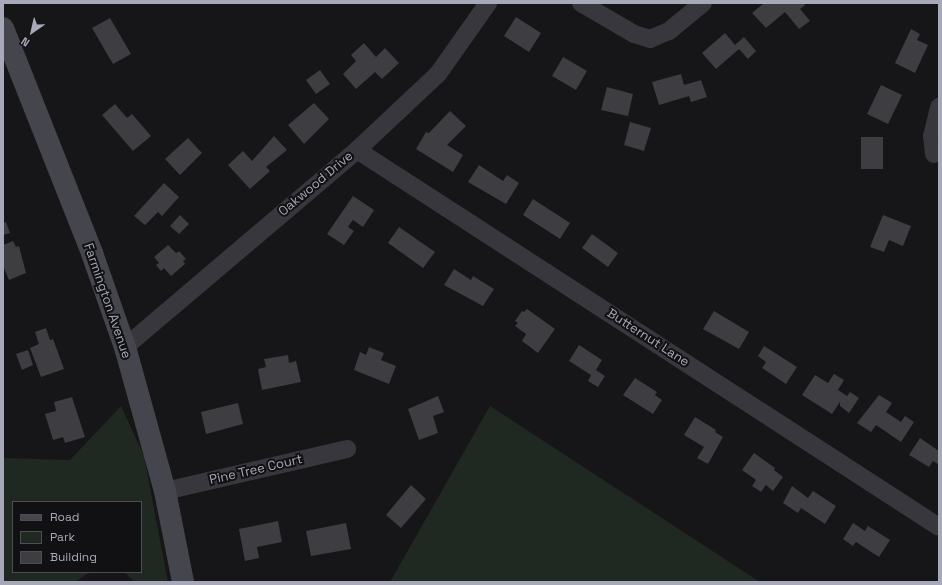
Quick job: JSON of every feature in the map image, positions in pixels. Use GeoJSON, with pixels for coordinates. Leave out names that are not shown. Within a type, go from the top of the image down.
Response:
{"type":"FeatureCollection","features":[{"type":"Feature","properties":{"kind":"main road","name":"Farmington Avenue"},"geometry":{"type":"LineString","coordinates":[[3,28],[92,253],[125,347],[165,491],[184,582]]}},
{"type":"Feature","properties":{"kind":"street","name":"Oakwood Drive"},"geometry":{"type":"LineString","coordinates":[[125,347],[357,150],[438,74],[488,3]]}},
{"type":"Feature","properties":{"kind":"street"},"geometry":{"type":"LineString","coordinates":[[581,3],[634,34],[650,39],[669,31],[703,3]]}},
{"type":"Feature","properties":{"kind":"street"},"geometry":{"type":"LineString","coordinates":[[934,154],[932,136],[939,107]]}},
{"type":"Feature","properties":{"kind":"street","name":"Butternut Lane"},"geometry":{"type":"LineString","coordinates":[[357,150],[939,527]]}},
{"type":"Feature","properties":{"kind":"street","name":"Pine Tree Court"},"geometry":{"type":"LineString","coordinates":[[165,491],[347,449]]}},
{"type":"Feature","properties":{"kind":"green space"},"geometry":{"type":"Polygon","coordinates":[[[121,406],[144,456],[168,582],[135,582],[125,573],[142,573],[142,501],[12,501],[12,573],[88,573],[75,582],[3,582],[3,458],[70,460],[121,406]]]}},
{"type":"Feature","properties":{"kind":"green space"},"geometry":{"type":"Polygon","coordinates":[[[490,406],[760,582],[390,582],[490,406]]]}},
{"type":"Feature","properties":{"kind":"building"},"geometry":{"type":"Polygon","coordinates":[[[764,3],[804,3],[805,5],[800,9],[810,21],[799,29],[785,12],[766,28],[752,13],[764,3]]]}},
{"type":"Feature","properties":{"kind":"building"},"geometry":{"type":"Polygon","coordinates":[[[516,17],[541,33],[529,52],[504,36],[516,17]]]}},
{"type":"Feature","properties":{"kind":"building"},"geometry":{"type":"Polygon","coordinates":[[[110,18],[131,54],[113,64],[92,28],[110,18]]]}},
{"type":"Feature","properties":{"kind":"building"},"geometry":{"type":"Polygon","coordinates":[[[911,29],[920,34],[917,40],[928,45],[915,73],[895,63],[911,29]]]}},
{"type":"Feature","properties":{"kind":"building"},"geometry":{"type":"Polygon","coordinates":[[[725,33],[735,45],[744,37],[756,51],[748,59],[739,49],[716,69],[702,53],[725,33]]]}},
{"type":"Feature","properties":{"kind":"building"},"geometry":{"type":"Polygon","coordinates":[[[364,43],[376,57],[385,48],[399,63],[382,79],[375,72],[356,89],[343,74],[356,61],[351,55],[364,43]]]}},
{"type":"Feature","properties":{"kind":"building"},"geometry":{"type":"Polygon","coordinates":[[[563,57],[587,71],[576,90],[552,76],[563,57]]]}},
{"type":"Feature","properties":{"kind":"building"},"geometry":{"type":"Polygon","coordinates":[[[320,70],[330,84],[316,94],[306,80],[320,70]]]}},
{"type":"Feature","properties":{"kind":"building"},"geometry":{"type":"Polygon","coordinates":[[[681,74],[684,85],[701,80],[707,97],[691,102],[689,96],[659,105],[652,82],[681,74]]]}},
{"type":"Feature","properties":{"kind":"building"},"geometry":{"type":"Polygon","coordinates":[[[881,85],[902,95],[888,124],[867,114],[881,85]]]}},
{"type":"Feature","properties":{"kind":"building"},"geometry":{"type":"Polygon","coordinates":[[[607,87],[633,94],[628,116],[601,110],[607,87]]]}},
{"type":"Feature","properties":{"kind":"building"},"geometry":{"type":"Polygon","coordinates":[[[314,103],[329,119],[304,144],[288,125],[314,103]]]}},
{"type":"Feature","properties":{"kind":"building"},"geometry":{"type":"Polygon","coordinates":[[[115,104],[127,118],[132,114],[151,136],[133,151],[102,115],[115,104]]]}},
{"type":"Feature","properties":{"kind":"building"},"geometry":{"type":"Polygon","coordinates":[[[450,111],[466,126],[447,145],[463,155],[453,172],[416,149],[426,132],[429,133],[450,111]]]}},
{"type":"Feature","properties":{"kind":"building"},"geometry":{"type":"Polygon","coordinates":[[[630,122],[651,128],[644,151],[624,145],[630,122]]]}},
{"type":"Feature","properties":{"kind":"building"},"geometry":{"type":"Polygon","coordinates":[[[274,136],[287,150],[266,167],[270,171],[250,189],[228,165],[243,151],[252,161],[274,136]]]}},
{"type":"Feature","properties":{"kind":"building"},"geometry":{"type":"Polygon","coordinates":[[[861,137],[883,137],[883,169],[861,169],[861,137]]]}},
{"type":"Feature","properties":{"kind":"building"},"geometry":{"type":"Polygon","coordinates":[[[188,138],[202,153],[180,175],[165,159],[188,138]]]}},
{"type":"Feature","properties":{"kind":"building"},"geometry":{"type":"Polygon","coordinates":[[[479,165],[503,181],[507,175],[519,183],[506,204],[468,182],[479,165]]]}},
{"type":"Feature","properties":{"kind":"building"},"geometry":{"type":"Polygon","coordinates":[[[164,183],[179,197],[162,216],[158,212],[145,225],[134,216],[164,183]]]}},
{"type":"Feature","properties":{"kind":"building"},"geometry":{"type":"Polygon","coordinates":[[[353,196],[374,210],[363,227],[353,220],[348,227],[354,231],[344,245],[327,234],[353,196]]]}},
{"type":"Feature","properties":{"kind":"building"},"geometry":{"type":"Polygon","coordinates":[[[533,199],[570,223],[560,239],[523,215],[533,199]]]}},
{"type":"Feature","properties":{"kind":"building"},"geometry":{"type":"Polygon","coordinates":[[[180,215],[189,224],[179,234],[170,226],[180,215]]]}},
{"type":"Feature","properties":{"kind":"building"},"geometry":{"type":"Polygon","coordinates":[[[883,215],[911,226],[903,246],[889,240],[884,252],[870,247],[883,215]]]}},
{"type":"Feature","properties":{"kind":"building"},"geometry":{"type":"Polygon","coordinates":[[[6,222],[10,233],[3,235],[3,223],[6,222]]]}},
{"type":"Feature","properties":{"kind":"building"},"geometry":{"type":"Polygon","coordinates":[[[399,227],[435,252],[423,268],[388,243],[399,227]]]}},
{"type":"Feature","properties":{"kind":"building"},"geometry":{"type":"Polygon","coordinates":[[[592,234],[618,253],[608,267],[582,248],[592,234]]]}},
{"type":"Feature","properties":{"kind":"building"},"geometry":{"type":"Polygon","coordinates":[[[13,241],[16,247],[19,246],[26,273],[9,280],[3,266],[3,245],[13,241]]]}},
{"type":"Feature","properties":{"kind":"building"},"geometry":{"type":"Polygon","coordinates":[[[168,245],[176,253],[179,251],[186,259],[183,261],[185,264],[171,276],[164,268],[161,271],[156,265],[159,263],[154,257],[168,245]]]}},
{"type":"Feature","properties":{"kind":"building"},"geometry":{"type":"Polygon","coordinates":[[[454,269],[471,280],[473,276],[494,289],[483,306],[444,285],[454,269]]]}},
{"type":"Feature","properties":{"kind":"building"},"geometry":{"type":"Polygon","coordinates":[[[527,309],[555,329],[538,353],[522,341],[526,334],[515,326],[518,323],[515,321],[522,311],[524,312],[527,309]]]}},
{"type":"Feature","properties":{"kind":"building"},"geometry":{"type":"Polygon","coordinates":[[[714,311],[749,332],[739,349],[703,329],[714,311]]]}},
{"type":"Feature","properties":{"kind":"building"},"geometry":{"type":"Polygon","coordinates":[[[46,328],[50,340],[53,339],[64,369],[41,377],[30,348],[39,344],[35,332],[46,328]]]}},
{"type":"Feature","properties":{"kind":"building"},"geometry":{"type":"Polygon","coordinates":[[[579,345],[602,360],[596,370],[605,376],[598,387],[588,381],[591,375],[569,361],[579,345]]]}},
{"type":"Feature","properties":{"kind":"building"},"geometry":{"type":"Polygon","coordinates":[[[764,346],[797,367],[786,384],[762,368],[766,362],[758,356],[764,346]]]}},
{"type":"Feature","properties":{"kind":"building"},"geometry":{"type":"Polygon","coordinates":[[[369,347],[384,353],[381,360],[396,366],[389,384],[354,370],[360,352],[366,355],[369,347]]]}},
{"type":"Feature","properties":{"kind":"building"},"geometry":{"type":"Polygon","coordinates":[[[28,350],[33,365],[22,370],[16,354],[28,350]]]}},
{"type":"Feature","properties":{"kind":"building"},"geometry":{"type":"Polygon","coordinates":[[[288,355],[289,363],[296,361],[301,382],[262,390],[258,369],[266,367],[264,359],[288,355]]]}},
{"type":"Feature","properties":{"kind":"building"},"geometry":{"type":"Polygon","coordinates":[[[834,374],[844,380],[838,390],[847,396],[850,392],[859,398],[849,413],[840,406],[840,402],[832,414],[802,395],[815,375],[828,383],[834,374]]]}},
{"type":"Feature","properties":{"kind":"building"},"geometry":{"type":"Polygon","coordinates":[[[635,378],[657,392],[655,395],[662,400],[653,414],[623,395],[635,378]]]}},
{"type":"Feature","properties":{"kind":"building"},"geometry":{"type":"Polygon","coordinates":[[[879,395],[892,403],[886,412],[901,422],[905,416],[914,422],[901,442],[876,425],[871,432],[857,423],[879,395]]]}},
{"type":"Feature","properties":{"kind":"building"},"geometry":{"type":"Polygon","coordinates":[[[438,396],[444,412],[433,416],[438,433],[419,440],[408,409],[438,396]]]}},
{"type":"Feature","properties":{"kind":"building"},"geometry":{"type":"Polygon","coordinates":[[[72,397],[85,437],[65,443],[63,437],[53,440],[45,414],[56,411],[54,402],[72,397]]]}},
{"type":"Feature","properties":{"kind":"building"},"geometry":{"type":"Polygon","coordinates":[[[238,403],[243,424],[206,434],[201,412],[238,403]]]}},
{"type":"Feature","properties":{"kind":"building"},"geometry":{"type":"Polygon","coordinates":[[[695,417],[716,430],[715,432],[723,437],[708,464],[697,458],[704,447],[684,435],[695,417]]]}},
{"type":"Feature","properties":{"kind":"building"},"geometry":{"type":"Polygon","coordinates":[[[920,438],[939,451],[939,465],[933,461],[929,467],[909,455],[920,438]]]}},
{"type":"Feature","properties":{"kind":"building"},"geometry":{"type":"Polygon","coordinates":[[[754,453],[775,468],[774,470],[783,477],[773,491],[766,485],[761,492],[752,486],[756,480],[742,470],[754,453]]]}},
{"type":"Feature","properties":{"kind":"building"},"geometry":{"type":"Polygon","coordinates":[[[411,485],[426,499],[401,528],[386,515],[411,485]]]}},
{"type":"Feature","properties":{"kind":"building"},"geometry":{"type":"Polygon","coordinates":[[[792,486],[808,498],[813,491],[836,506],[825,524],[801,508],[798,513],[783,503],[792,486]]]}},
{"type":"Feature","properties":{"kind":"building"},"geometry":{"type":"Polygon","coordinates":[[[278,521],[282,542],[257,547],[259,558],[245,561],[239,529],[278,521]]]}},
{"type":"Feature","properties":{"kind":"building"},"geometry":{"type":"Polygon","coordinates":[[[346,523],[351,549],[311,556],[306,531],[346,523]]]}},
{"type":"Feature","properties":{"kind":"building"},"geometry":{"type":"Polygon","coordinates":[[[853,523],[865,531],[868,526],[890,540],[879,557],[856,542],[853,546],[843,539],[853,523]]]}}]}
